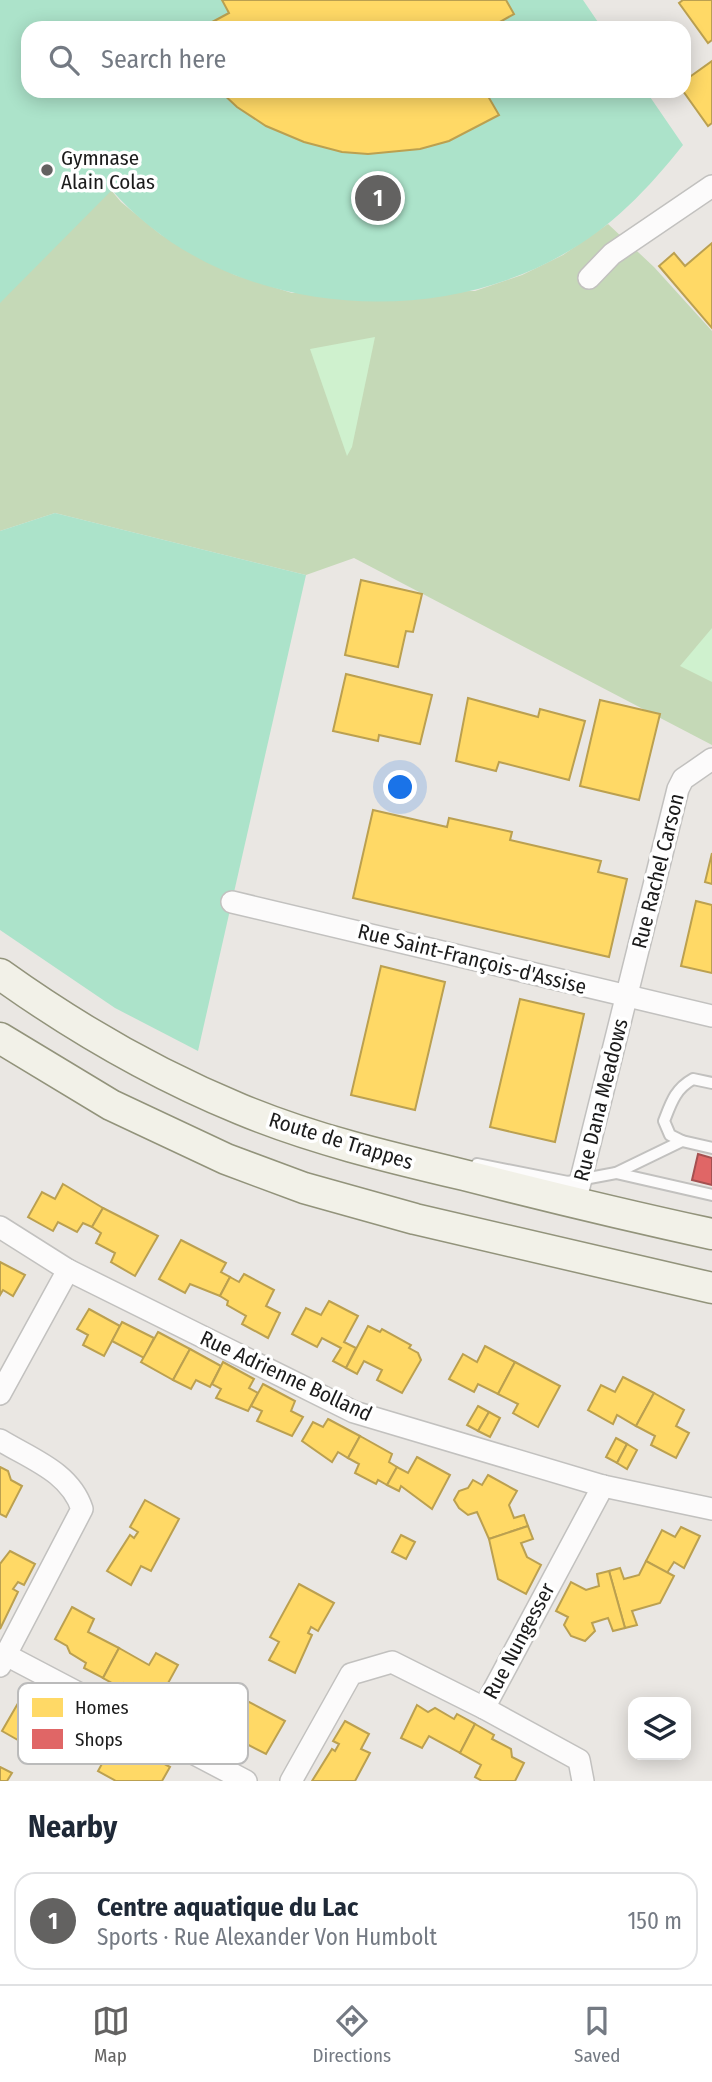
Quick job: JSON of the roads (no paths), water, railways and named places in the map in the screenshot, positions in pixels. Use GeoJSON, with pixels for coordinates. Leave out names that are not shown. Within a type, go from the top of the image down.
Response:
{"type":"FeatureCollection","features":[{"type":"Feature","properties":{"kind":"main road","name":"Route de Trappes"},"geometry":{"type":"LineString","coordinates":[[0,974],[45,1006],[133,1057],[239,1109],[323,1139],[578,1192],[712,1234]]}},
{"type":"Feature","properties":{"kind":"main road"},"geometry":{"type":"LineString","coordinates":[[0,1038],[111,1105],[226,1159],[304,1188],[428,1222],[712,1288]]}},
{"type":"Feature","properties":{"kind":"street"},"geometry":{"type":"LineString","coordinates":[[589,278],[612,254],[712,186]]}},
{"type":"Feature","properties":{"kind":"street","name":"Rue Rachel Carson"},"geometry":{"type":"LineString","coordinates":[[627,998],[678,789],[683,779],[712,759]]}},
{"type":"Feature","properties":{"kind":"street","name":"Rue Saint-François-d'Assise"},"geometry":{"type":"LineString","coordinates":[[232,902],[333,924],[627,998],[712,1016]]}},
{"type":"Feature","properties":{"kind":"street","name":"Rue Dana Meadows"},"geometry":{"type":"LineString","coordinates":[[578,1192],[627,998]]}},
{"type":"Feature","properties":{"kind":"street","name":"Rue Adrienne Bolland"},"geometry":{"type":"LineString","coordinates":[[0,1227],[68,1270],[354,1412],[603,1486],[712,1509]]}},
{"type":"Feature","properties":{"kind":"street"},"geometry":{"type":"LineString","coordinates":[[0,1394],[68,1270]]}},
{"type":"Feature","properties":{"kind":"street"},"geometry":{"type":"LineString","coordinates":[[0,1440],[64,1478],[77,1494],[82,1509],[3,1660],[49,1683]]}},
{"type":"Feature","properties":{"kind":"street","name":"Rue Nungesser"},"geometry":{"type":"LineString","coordinates":[[291,1781],[351,1674],[392,1662],[484,1708],[603,1486]]}},
{"type":"Feature","properties":{"kind":"street"},"geometry":{"type":"LineString","coordinates":[[484,1708],[579,1760],[583,1781]]}},
{"type":"Feature","properties":{"kind":"street"},"geometry":{"type":"LineString","coordinates":[[212,1764],[246,1781]]}},
{"type":"Feature","properties":{"kind":"lane"},"geometry":{"type":"LineString","coordinates":[[712,1083],[693,1079],[682,1084],[673,1097],[664,1121],[670,1135],[682,1141],[712,1148]]}},
{"type":"Feature","properties":{"kind":"lane"},"geometry":{"type":"LineString","coordinates":[[323,1139],[447,1157]]}},
{"type":"Feature","properties":{"kind":"lane"},"geometry":{"type":"LineString","coordinates":[[460,1160],[568,1182],[578,1192],[682,1141]]}},
{"type":"Feature","properties":{"kind":"lane"},"geometry":{"type":"LineString","coordinates":[[616,1172],[712,1195]]}},
{"type":"Feature","properties":{"kind":"place","name":"Gymnase Alain Colas"},"geometry":{"type":"Point","coordinates":[47,170]}},
{"type":"Feature","properties":{"kind":"place","name":"Centre aquatique du Lac"},"geometry":{"type":"Point","coordinates":[378,198]}}]}
